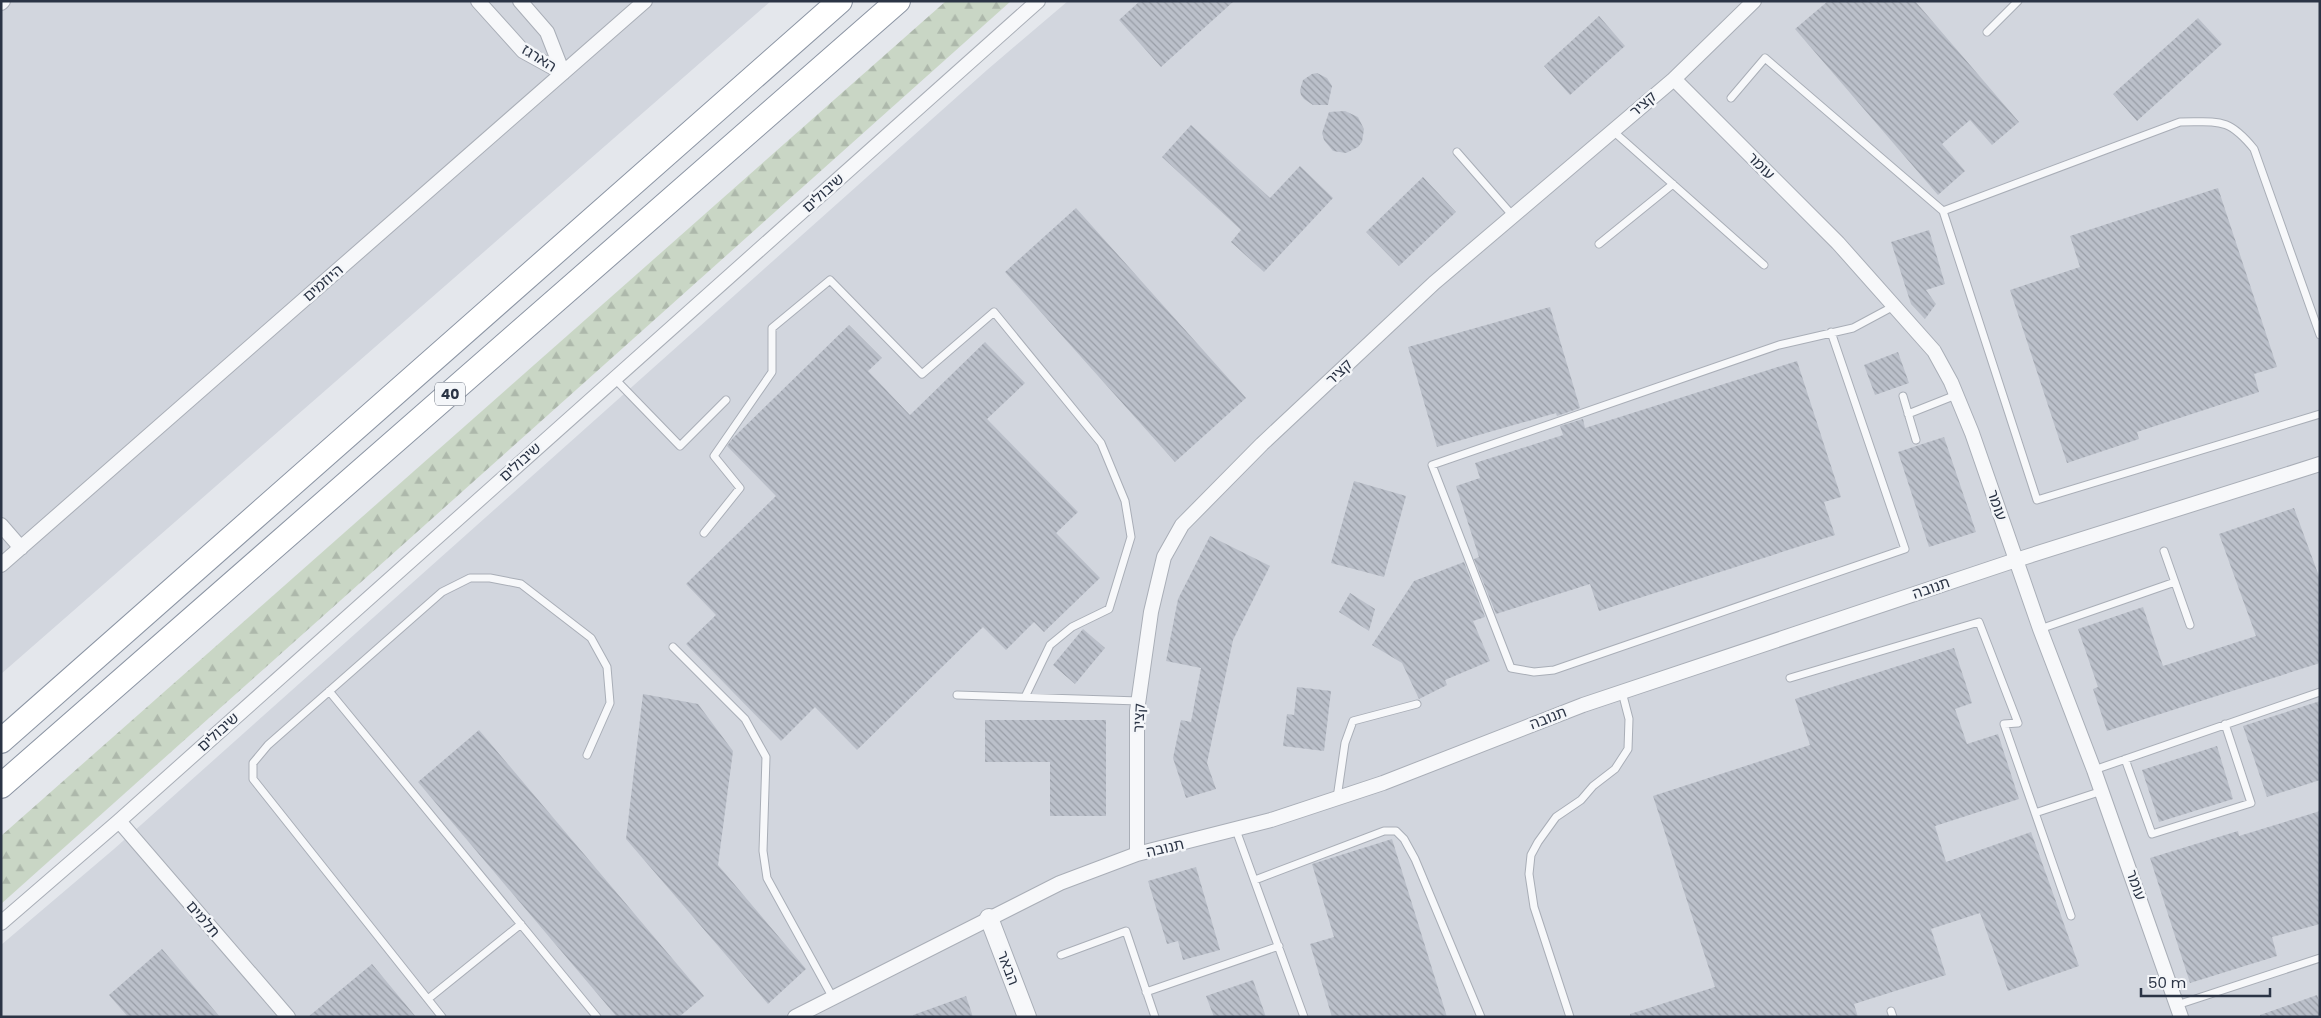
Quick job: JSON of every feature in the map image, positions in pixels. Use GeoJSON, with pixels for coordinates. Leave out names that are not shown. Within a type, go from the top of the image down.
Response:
{"type":"FeatureCollection","features":[{"type":"Feature","properties":{"kind":"highway","name":"40"},"geometry":{"type":"LineString","coordinates":[[1,741],[840,1]]}},
{"type":"Feature","properties":{"kind":"highway","name":"40"},"geometry":{"type":"LineString","coordinates":[[1,786],[898,1]]}},
{"type":"Feature","properties":{"kind":"street","name":"הארגז"},"geometry":{"type":"LineString","coordinates":[[478,1],[523,51],[563,73]]}},
{"type":"Feature","properties":{"kind":"street","name":"הארגז"},"geometry":{"type":"LineString","coordinates":[[520,1],[547,32],[563,73]]}},
{"type":"Feature","properties":{"kind":"street","name":"היוזמים"},"geometry":{"type":"LineString","coordinates":[[1,565],[645,1]]}},
{"type":"Feature","properties":{"kind":"street","name":"שיבולים"},"geometry":{"type":"LineString","coordinates":[[1,922],[120,821],[1038,1]]}},
{"type":"Feature","properties":{"kind":"street","name":"קציר"},"geometry":{"type":"LineString","coordinates":[[1137,854],[1139,701],[1151,612],[1164,557],[1182,525],[1262,444],[1427,290],[1674,78],[1754,1]]}},
{"type":"Feature","properties":{"kind":"street","name":"עומר"},"geometry":{"type":"LineString","coordinates":[[1674,78],[1838,244],[1934,350],[1972,433],[2040,629],[2102,791],[2179,1011]]}},
{"type":"Feature","properties":{"kind":"street","name":"תנובה"},"geometry":{"type":"LineString","coordinates":[[795,1017],[1060,883],[1137,854],[1236,830],[1383,783],[1583,705],[2016,560],[2320,464]]}},
{"type":"Feature","properties":{"kind":"street"},"geometry":{"type":"LineString","coordinates":[[1,525],[21,548]]}},
{"type":"Feature","properties":{"kind":"street","name":"תלמים"},"geometry":{"type":"LineString","coordinates":[[120,821],[288,1017]]}},
{"type":"Feature","properties":{"kind":"street","name":"הבאר"},"geometry":{"type":"LineString","coordinates":[[989,918],[1027,1017]]}},
{"type":"Feature","properties":{"kind":"lane"},"geometry":{"type":"LineString","coordinates":[[1987,32],[2018,1]]}},
{"type":"Feature","properties":{"kind":"lane"},"geometry":{"type":"LineString","coordinates":[[1731,98],[1765,58],[1943,210],[2037,500],[2320,414]]}},
{"type":"Feature","properties":{"kind":"lane"},"geometry":{"type":"LineString","coordinates":[[1943,210],[2180,122],[2230,124],[2240,132],[2254,149],[2320,335]]}},
{"type":"Feature","properties":{"kind":"lane"},"geometry":{"type":"LineString","coordinates":[[1613,131],[1764,265]]}},
{"type":"Feature","properties":{"kind":"lane"},"geometry":{"type":"LineString","coordinates":[[1457,152],[1513,216]]}},
{"type":"Feature","properties":{"kind":"lane"},"geometry":{"type":"LineString","coordinates":[[1599,244],[1673,184]]}},
{"type":"Feature","properties":{"kind":"lane"},"geometry":{"type":"LineString","coordinates":[[704,533],[740,488],[714,456],[772,372],[772,328],[830,280],[922,374],[994,312],[1101,443],[1124,500],[1131,537],[1109,609],[1072,627],[1050,645],[1025,697]]}},
{"type":"Feature","properties":{"kind":"lane"},"geometry":{"type":"LineString","coordinates":[[1831,332],[1906,549],[1554,670],[1534,672],[1511,668],[1432,465],[1779,345],[1831,332],[1853,328],[1894,306]]}},
{"type":"Feature","properties":{"kind":"lane"},"geometry":{"type":"LineString","coordinates":[[614,378],[680,446],[726,400]]}},
{"type":"Feature","properties":{"kind":"lane"},"geometry":{"type":"LineString","coordinates":[[1908,414],[1956,395]]}},
{"type":"Feature","properties":{"kind":"lane"},"geometry":{"type":"LineString","coordinates":[[1903,396],[1916,440]]}},
{"type":"Feature","properties":{"kind":"lane"},"geometry":{"type":"LineString","coordinates":[[2164,551],[2190,624]]}},
{"type":"Feature","properties":{"kind":"lane"},"geometry":{"type":"LineString","coordinates":[[442,1017],[253,779],[253,763],[268,745],[442,592],[470,578],[490,578],[521,584],[591,638],[607,667],[610,703],[587,755]]}},
{"type":"Feature","properties":{"kind":"lane"},"geometry":{"type":"LineString","coordinates":[[2040,629],[2175,582]]}},
{"type":"Feature","properties":{"kind":"lane"},"geometry":{"type":"LineString","coordinates":[[1790,678],[1979,622],[2018,723],[2004,724],[2071,916]]}},
{"type":"Feature","properties":{"kind":"lane"},"geometry":{"type":"LineString","coordinates":[[673,647],[745,719],[766,757],[763,851],[767,878],[833,998]]}},
{"type":"Feature","properties":{"kind":"lane"},"geometry":{"type":"LineString","coordinates":[[329,691],[597,1017]]}},
{"type":"Feature","properties":{"kind":"lane"},"geometry":{"type":"LineString","coordinates":[[1570,1017],[1534,907],[1529,874],[1531,855],[1556,816],[1581,800],[1592,786],[1615,769],[1628,749],[1629,719],[1622,692]]}},
{"type":"Feature","properties":{"kind":"lane"},"geometry":{"type":"LineString","coordinates":[[2094,770],[2320,692]]}},
{"type":"Feature","properties":{"kind":"lane"},"geometry":{"type":"LineString","coordinates":[[958,695],[1139,701]]}},
{"type":"Feature","properties":{"kind":"lane"},"geometry":{"type":"LineString","coordinates":[[1337,798],[1345,743],[1353,721],[1417,704]]}},
{"type":"Feature","properties":{"kind":"lane"},"geometry":{"type":"LineString","coordinates":[[2124,759],[2152,834],[2251,803],[2225,724]]}},
{"type":"Feature","properties":{"kind":"lane"},"geometry":{"type":"LineString","coordinates":[[2035,813],[2102,791]]}},
{"type":"Feature","properties":{"kind":"lane"},"geometry":{"type":"LineString","coordinates":[[1236,830],[1304,1017]]}},
{"type":"Feature","properties":{"kind":"lane"},"geometry":{"type":"LineString","coordinates":[[1255,880],[1384,831],[1396,831],[1404,839],[1415,859],[1481,1017]]}},
{"type":"Feature","properties":{"kind":"lane"},"geometry":{"type":"LineString","coordinates":[[428,999],[520,924]]}},
{"type":"Feature","properties":{"kind":"lane"},"geometry":{"type":"LineString","coordinates":[[1061,955],[1126,931],[1152,1016]]}},
{"type":"Feature","properties":{"kind":"lane"},"geometry":{"type":"LineString","coordinates":[[1146,992],[1279,946]]}},
{"type":"Feature","properties":{"kind":"lane"},"geometry":{"type":"LineString","coordinates":[[2179,1011],[2320,958]]}},
{"type":"Feature","properties":{"kind":"shaded area"},"geometry":{"type":"Polygon","coordinates":[[[1,1],[771,1],[1,674],[1,1]]]}},
{"type":"Feature","properties":{"kind":"shaded area"},"geometry":{"type":"Polygon","coordinates":[[[1068,1],[2320,1],[2320,1017],[1,1017],[1,945],[114,849],[987,70],[1068,1]]]}},
{"type":"Feature","properties":{"kind":"green space"},"geometry":{"type":"Polygon","coordinates":[[[946,1],[1011,1],[1,904],[1,836],[946,1]]]}},
{"type":"Feature","properties":{"kind":"building"},"geometry":{"type":"Polygon","coordinates":[[[1140,1],[1234,1],[1161,67],[1119,20],[1140,1]]]}},
{"type":"Feature","properties":{"kind":"building"},"geometry":{"type":"Polygon","coordinates":[[[1828,1],[1915,1],[2019,122],[1992,145],[1970,120],[1942,144],[1965,171],[1938,195],[1795,29],[1828,1]]]}},
{"type":"Feature","properties":{"kind":"building"},"geometry":{"type":"Polygon","coordinates":[[[1599,16],[1625,46],[1570,95],[1544,66],[1599,16]]]}},
{"type":"Feature","properties":{"kind":"building"},"geometry":{"type":"Polygon","coordinates":[[[2198,18],[2222,44],[2137,121],[2113,94],[2198,18]]]}},
{"type":"Feature","properties":{"kind":"building"},"geometry":{"type":"Polygon","coordinates":[[[1317,73],[1327,78],[1332,86],[1328,105],[1313,105],[1301,95],[1300,90],[1303,80],[1317,73]]]}},
{"type":"Feature","properties":{"kind":"building"},"geometry":{"type":"Polygon","coordinates":[[[1345,111],[1358,117],[1364,129],[1362,142],[1358,147],[1346,153],[1333,151],[1324,140],[1322,133],[1329,112],[1345,111]]]}},
{"type":"Feature","properties":{"kind":"building"},"geometry":{"type":"Polygon","coordinates":[[[1191,125],[1270,198],[1300,166],[1333,198],[1264,272],[1231,242],[1241,230],[1162,157],[1191,125]]]}},
{"type":"Feature","properties":{"kind":"building"},"geometry":{"type":"Polygon","coordinates":[[[1423,177],[1456,212],[1399,266],[1366,232],[1423,177]]]}},
{"type":"Feature","properties":{"kind":"building"},"geometry":{"type":"Polygon","coordinates":[[[2218,188],[2277,367],[2254,374],[2259,392],[2137,432],[2139,439],[2067,463],[2010,290],[2080,267],[2070,236],[2218,188]]]}},
{"type":"Feature","properties":{"kind":"building"},"geometry":{"type":"Polygon","coordinates":[[[1076,208],[1246,398],[1175,462],[1005,272],[1076,208]]]}},
{"type":"Feature","properties":{"kind":"building"},"geometry":{"type":"Polygon","coordinates":[[[1929,230],[1945,284],[1926,290],[1936,304],[1925,319],[1911,304],[1891,242],[1929,230]]]}},
{"type":"Feature","properties":{"kind":"building"},"geometry":{"type":"Polygon","coordinates":[[[1550,307],[1580,408],[1557,416],[1556,413],[1437,447],[1408,347],[1550,307]]]}},
{"type":"Feature","properties":{"kind":"building"},"geometry":{"type":"Polygon","coordinates":[[[849,325],[882,358],[868,371],[910,415],[985,342],[1025,383],[987,419],[1078,512],[1056,533],[1100,578],[1044,632],[1034,622],[1006,650],[983,627],[857,750],[815,707],[781,741],[686,644],[716,615],[686,584],[776,496],[727,446],[849,325]]]}},
{"type":"Feature","properties":{"kind":"building"},"geometry":{"type":"Polygon","coordinates":[[[1898,352],[1909,383],[1875,395],[1864,365],[1898,352]]]}},
{"type":"Feature","properties":{"kind":"building"},"geometry":{"type":"Polygon","coordinates":[[[1797,361],[1841,497],[1824,502],[1835,535],[1599,611],[1590,584],[1496,614],[1474,559],[1479,557],[1456,486],[1480,478],[1475,463],[1563,435],[1560,426],[1583,419],[1585,428],[1797,361]]]}},
{"type":"Feature","properties":{"kind":"building"},"geometry":{"type":"Polygon","coordinates":[[[1944,437],[1976,532],[1929,547],[1898,452],[1944,437]]]}},
{"type":"Feature","properties":{"kind":"building"},"geometry":{"type":"Polygon","coordinates":[[[1354,481],[1406,496],[1384,577],[1331,563],[1354,481]]]}},
{"type":"Feature","properties":{"kind":"building"},"geometry":{"type":"Polygon","coordinates":[[[2294,508],[2320,579],[2320,663],[2107,731],[2093,689],[2098,687],[2078,629],[2143,607],[2163,666],[2256,636],[2219,534],[2294,508]]]}},
{"type":"Feature","properties":{"kind":"building"},"geometry":{"type":"Polygon","coordinates":[[[1210,536],[1270,566],[1233,640],[1207,763],[1216,789],[1186,798],[1173,758],[1181,720],[1191,722],[1201,668],[1166,661],[1178,599],[1210,536]]]}},
{"type":"Feature","properties":{"kind":"building"},"geometry":{"type":"Polygon","coordinates":[[[1464,562],[1485,617],[1473,621],[1490,661],[1445,680],[1447,685],[1419,699],[1402,663],[1372,645],[1414,581],[1464,562]]]}},
{"type":"Feature","properties":{"kind":"building"},"geometry":{"type":"Polygon","coordinates":[[[1350,593],[1375,609],[1369,631],[1339,612],[1350,593]]]}},
{"type":"Feature","properties":{"kind":"building"},"geometry":{"type":"Polygon","coordinates":[[[1083,629],[1105,648],[1075,684],[1053,665],[1083,629]]]}},
{"type":"Feature","properties":{"kind":"building"},"geometry":{"type":"Polygon","coordinates":[[[1954,648],[1972,703],[1955,709],[1967,744],[1998,734],[2019,799],[1935,826],[1946,862],[2031,832],[2079,966],[2008,991],[1980,913],[1931,929],[1946,975],[1854,1004],[1858,1017],[1630,1017],[1630,1014],[1715,987],[1653,796],[1810,745],[1795,699],[1954,648]]]}},
{"type":"Feature","properties":{"kind":"building"},"geometry":{"type":"Polygon","coordinates":[[[1297,687],[1331,691],[1324,751],[1283,746],[1287,714],[1294,715],[1297,687]]]}},
{"type":"Feature","properties":{"kind":"building"},"geometry":{"type":"Polygon","coordinates":[[[643,694],[698,704],[733,751],[718,865],[806,969],[768,1004],[626,839],[643,694]]]}},
{"type":"Feature","properties":{"kind":"building"},"geometry":{"type":"Polygon","coordinates":[[[2320,701],[2320,780],[2267,797],[2243,726],[2320,701]]]}},
{"type":"Feature","properties":{"kind":"building"},"geometry":{"type":"Polygon","coordinates":[[[985,720],[1106,720],[1106,816],[1050,816],[1050,762],[985,762],[985,720]]]}},
{"type":"Feature","properties":{"kind":"building"},"geometry":{"type":"Polygon","coordinates":[[[479,730],[704,996],[679,1017],[617,1017],[418,782],[479,730]]]}},
{"type":"Feature","properties":{"kind":"building"},"geometry":{"type":"Polygon","coordinates":[[[2217,746],[2233,799],[2159,822],[2142,770],[2217,746]]]}},
{"type":"Feature","properties":{"kind":"building"},"geometry":{"type":"Polygon","coordinates":[[[2320,811],[2320,924],[2272,937],[2277,956],[2190,983],[2150,858],[2238,831],[2239,836],[2320,811]]]}},
{"type":"Feature","properties":{"kind":"building"},"geometry":{"type":"Polygon","coordinates":[[[1392,839],[1447,1017],[1332,1017],[1310,944],[1334,937],[1312,864],[1392,839]]]}},
{"type":"Feature","properties":{"kind":"building"},"geometry":{"type":"Polygon","coordinates":[[[1196,867],[1220,950],[1183,960],[1178,941],[1167,944],[1148,881],[1196,867]]]}},
{"type":"Feature","properties":{"kind":"building"},"geometry":{"type":"Polygon","coordinates":[[[162,949],[220,1017],[128,1017],[109,995],[162,949]]]}},
{"type":"Feature","properties":{"kind":"building"},"geometry":{"type":"Polygon","coordinates":[[[372,964],[416,1017],[308,1017],[372,964]]]}},
{"type":"Feature","properties":{"kind":"building"},"geometry":{"type":"Polygon","coordinates":[[[1253,980],[1266,1017],[1214,1017],[1206,996],[1253,980]]]}},
{"type":"Feature","properties":{"kind":"building"},"geometry":{"type":"Polygon","coordinates":[[[2317,995],[2320,1004],[2320,1017],[2260,1017],[2260,1015],[2317,995]]]}},
{"type":"Feature","properties":{"kind":"building"},"geometry":{"type":"Polygon","coordinates":[[[966,996],[973,1017],[913,1017],[913,1015],[966,996]]]}}]}
